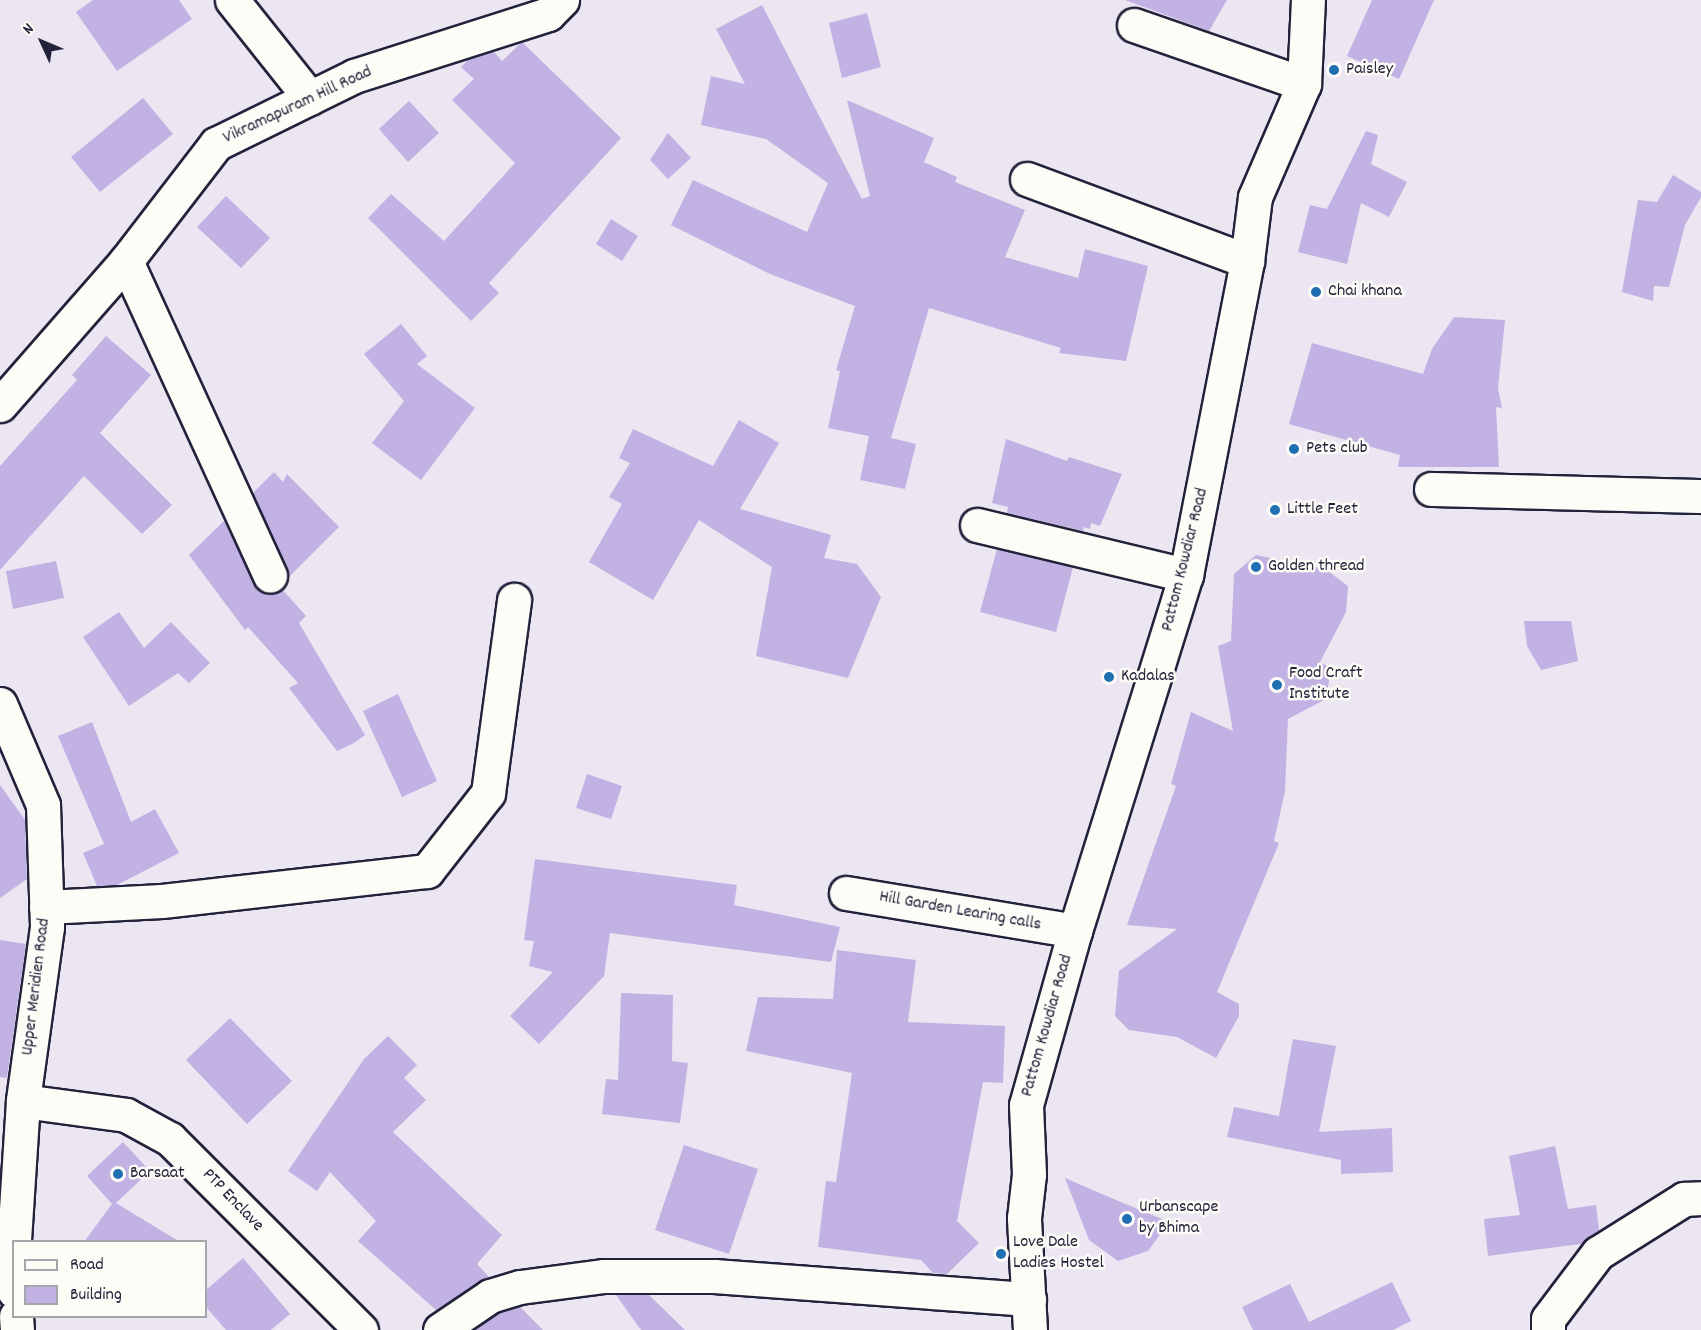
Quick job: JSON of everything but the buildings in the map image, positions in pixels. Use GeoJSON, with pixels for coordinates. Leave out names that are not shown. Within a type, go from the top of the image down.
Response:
{"type":"FeatureCollection","features":[{"type":"Feature","properties":{"kind":"street"},"geometry":{"type":"LineString","coordinates":[[232,0],[310,98]]}},
{"type":"Feature","properties":{"kind":"street","name":"Vikramapuram Hill Road"},"geometry":{"type":"LineString","coordinates":[[0,405],[126,261],[216,144],[354,76],[548,14],[562,0]]}},
{"type":"Feature","properties":{"kind":"street","name":"Pattom Kowdiar Road"},"geometry":{"type":"LineString","coordinates":[[1030,1315],[1024,1218],[1029,1174],[1026,1105],[1075,931],[1186,575],[1247,261],[1255,197],[1304,84],[1308,0]]}},
{"type":"Feature","properties":{"kind":"street"},"geometry":{"type":"LineString","coordinates":[[1134,25],[1304,84]]}},
{"type":"Feature","properties":{"kind":"street"},"geometry":{"type":"LineString","coordinates":[[1027,179],[1247,261]]}},
{"type":"Feature","properties":{"kind":"street"},"geometry":{"type":"LineString","coordinates":[[126,261],[270,576]]}},
{"type":"Feature","properties":{"kind":"street"},"geometry":{"type":"LineString","coordinates":[[1431,489],[1701,496]]}},
{"type":"Feature","properties":{"kind":"street"},"geometry":{"type":"LineString","coordinates":[[977,525],[1186,575]]}},
{"type":"Feature","properties":{"kind":"street"},"geometry":{"type":"LineString","coordinates":[[46,907],[162,901],[428,870],[488,793],[514,600]]}},
{"type":"Feature","properties":{"kind":"street","name":"Upper Meridien Road"},"geometry":{"type":"LineString","coordinates":[[0,704],[43,805],[47,927],[23,1101],[14,1240]]}},
{"type":"Feature","properties":{"kind":"street","name":"Hill Garden Learing calls"},"geometry":{"type":"LineString","coordinates":[[846,892],[1075,931]]}},
{"type":"Feature","properties":{"kind":"street","name":"PTP Enclave"},"geometry":{"type":"LineString","coordinates":[[23,1101],[126,1115],[170,1139],[356,1326]]}},
{"type":"Feature","properties":{"kind":"street"},"geometry":{"type":"LineString","coordinates":[[1548,1330],[1548,1319],[1598,1253],[1684,1200],[1701,1198]]}},
{"type":"Feature","properties":{"kind":"street"},"geometry":{"type":"LineString","coordinates":[[440,1330],[490,1296],[520,1287],[604,1276],[714,1276],[1030,1315]]}},
{"type":"Feature","properties":{"kind":"place","name":"Paisley"},"geometry":{"type":"Point","coordinates":[1334,70]}},
{"type":"Feature","properties":{"kind":"place","name":"Chai khana"},"geometry":{"type":"Point","coordinates":[1316,292]}},
{"type":"Feature","properties":{"kind":"place","name":"Pets club"},"geometry":{"type":"Point","coordinates":[1294,449]}},
{"type":"Feature","properties":{"kind":"place","name":"Little Feet"},"geometry":{"type":"Point","coordinates":[1275,510]}},
{"type":"Feature","properties":{"kind":"place","name":"Golden thread"},"geometry":{"type":"Point","coordinates":[1256,567]}},
{"type":"Feature","properties":{"kind":"place","name":"Kadalas"},"geometry":{"type":"Point","coordinates":[1109,677]}},
{"type":"Feature","properties":{"kind":"place","name":"Food Craft Institute"},"geometry":{"type":"Point","coordinates":[1277,685]}},
{"type":"Feature","properties":{"kind":"place","name":"Barsaat"},"geometry":{"type":"Point","coordinates":[118,1174]}},
{"type":"Feature","properties":{"kind":"place","name":"Urbanscape by Bhima"},"geometry":{"type":"Point","coordinates":[1127,1219]}},
{"type":"Feature","properties":{"kind":"place","name":"Love Dale Ladies Hostel"},"geometry":{"type":"Point","coordinates":[1001,1254]}}]}
